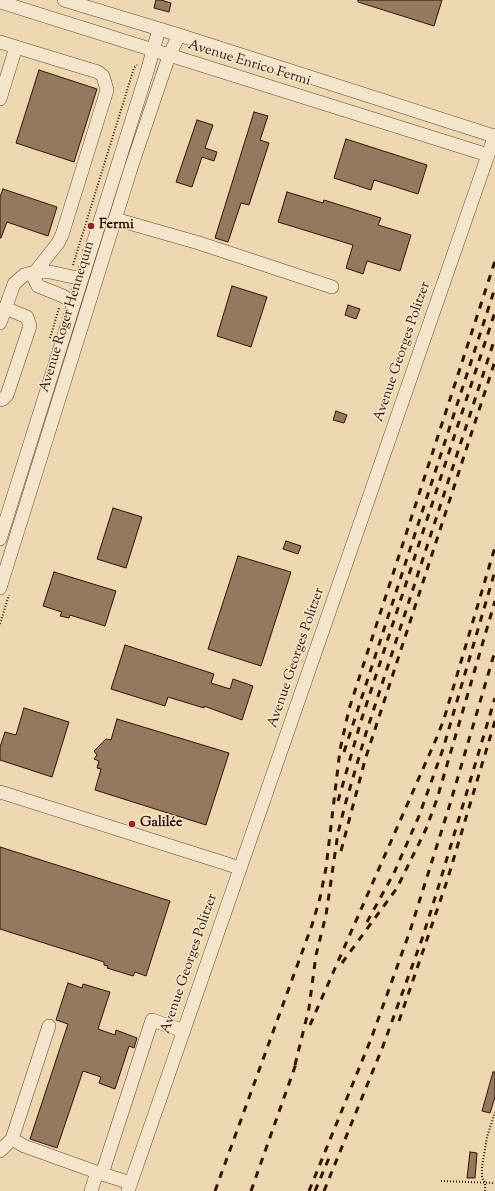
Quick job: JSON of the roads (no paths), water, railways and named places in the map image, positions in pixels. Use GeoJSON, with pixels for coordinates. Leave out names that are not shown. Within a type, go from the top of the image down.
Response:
{"type":"FeatureCollection","features":[{"type":"Feature","properties":{"kind":"street","name":"Avenue Enrico Fermi"},"geometry":{"type":"LineString","coordinates":[[64,0],[179,34],[495,135]]}},
{"type":"Feature","properties":{"kind":"street","name":"Avenue Enrico Fermi"},"geometry":{"type":"LineString","coordinates":[[0,2],[488,155]]}},
{"type":"Feature","properties":{"kind":"street","name":"Avenue Roger Hennequin"},"geometry":{"type":"LineString","coordinates":[[0,539],[153,51],[158,29]]}},
{"type":"Feature","properties":{"kind":"street","name":"Avenue Roger Hennequin"},"geometry":{"type":"LineString","coordinates":[[0,588],[132,165],[179,34]]}},
{"type":"Feature","properties":{"kind":"street"},"geometry":{"type":"LineString","coordinates":[[0,42],[98,72],[103,76],[107,90],[62,235],[58,243],[35,272],[34,278],[38,286],[63,296],[74,304]]}},
{"type":"Feature","properties":{"kind":"street"},"geometry":{"type":"LineString","coordinates":[[0,99],[16,47]]}},
{"type":"Feature","properties":{"kind":"street","name":"Avenue Georges Politzer"},"geometry":{"type":"LineString","coordinates":[[129,1187],[495,135]]}},
{"type":"Feature","properties":{"kind":"street"},"geometry":{"type":"LineString","coordinates":[[116,219],[199,243],[332,287]]}},
{"type":"Feature","properties":{"kind":"street"},"geometry":{"type":"LineString","coordinates":[[0,323],[14,284],[24,274],[50,272],[82,279]]}},
{"type":"Feature","properties":{"kind":"street"},"geometry":{"type":"LineString","coordinates":[[0,400],[4,399],[7,395],[30,326],[27,317],[5,308]]}},
{"type":"Feature","properties":{"kind":"street"},"geometry":{"type":"LineString","coordinates":[[0,792],[240,868]]}},
{"type":"Feature","properties":{"kind":"street"},"geometry":{"type":"LineString","coordinates":[[91,1191],[99,1173],[152,1020],[184,1031]]}},
{"type":"Feature","properties":{"kind":"street"},"geometry":{"type":"LineString","coordinates":[[0,1151],[12,1139],[49,1026]]}},
{"type":"Feature","properties":{"kind":"street"},"geometry":{"type":"LineString","coordinates":[[12,1139],[24,1146],[99,1173],[129,1187]]}},
{"type":"Feature","properties":{"kind":"railway"},"geometry":{"type":"LineString","coordinates":[[215,1191],[312,925],[320,898],[326,868],[340,750],[349,709],[495,261]]}},
{"type":"Feature","properties":{"kind":"railway"},"geometry":{"type":"LineString","coordinates":[[344,752],[495,288]]}},
{"type":"Feature","properties":{"kind":"railway"},"geometry":{"type":"LineString","coordinates":[[338,801],[361,721],[495,312]]}},
{"type":"Feature","properties":{"kind":"railway"},"geometry":{"type":"LineString","coordinates":[[295,1065],[309,1008],[316,955],[326,915],[338,833],[345,805],[366,733],[495,338]]}},
{"type":"Feature","properties":{"kind":"railway"},"geometry":{"type":"LineString","coordinates":[[341,851],[365,760],[495,361]]}},
{"type":"Feature","properties":{"kind":"railway"},"geometry":{"type":"LineString","coordinates":[[310,1025],[444,719],[495,547]]}},
{"type":"Feature","properties":{"kind":"railway"},"geometry":{"type":"LineString","coordinates":[[367,922],[394,873],[419,816],[443,749],[495,571]]}},
{"type":"Feature","properties":{"kind":"railway"},"geometry":{"type":"LineString","coordinates":[[342,963],[397,888],[426,829],[437,799],[495,601]]}},
{"type":"Feature","properties":{"kind":"railway"},"geometry":{"type":"LineString","coordinates":[[309,1191],[371,1039],[410,931],[450,804],[495,651]]}},
{"type":"Feature","properties":{"kind":"railway"},"geometry":{"type":"LineString","coordinates":[[324,1191],[383,1046],[422,939],[495,698]]}},
{"type":"Feature","properties":{"kind":"railway"},"geometry":{"type":"LineString","coordinates":[[399,1021],[447,881],[495,721]]}},
{"type":"Feature","properties":{"kind":"railway"},"geometry":{"type":"LineString","coordinates":[[251,1191],[297,1061]]}},
{"type":"Feature","properties":{"kind":"railway"},"geometry":{"type":"LineString","coordinates":[[315,1191],[329,1158]]}},
{"type":"Feature","properties":{"kind":"place","name":"Fermi"},"geometry":{"type":"Point","coordinates":[91,226]}},
{"type":"Feature","properties":{"kind":"place","name":"Galilée"},"geometry":{"type":"Point","coordinates":[132,824]}}]}
